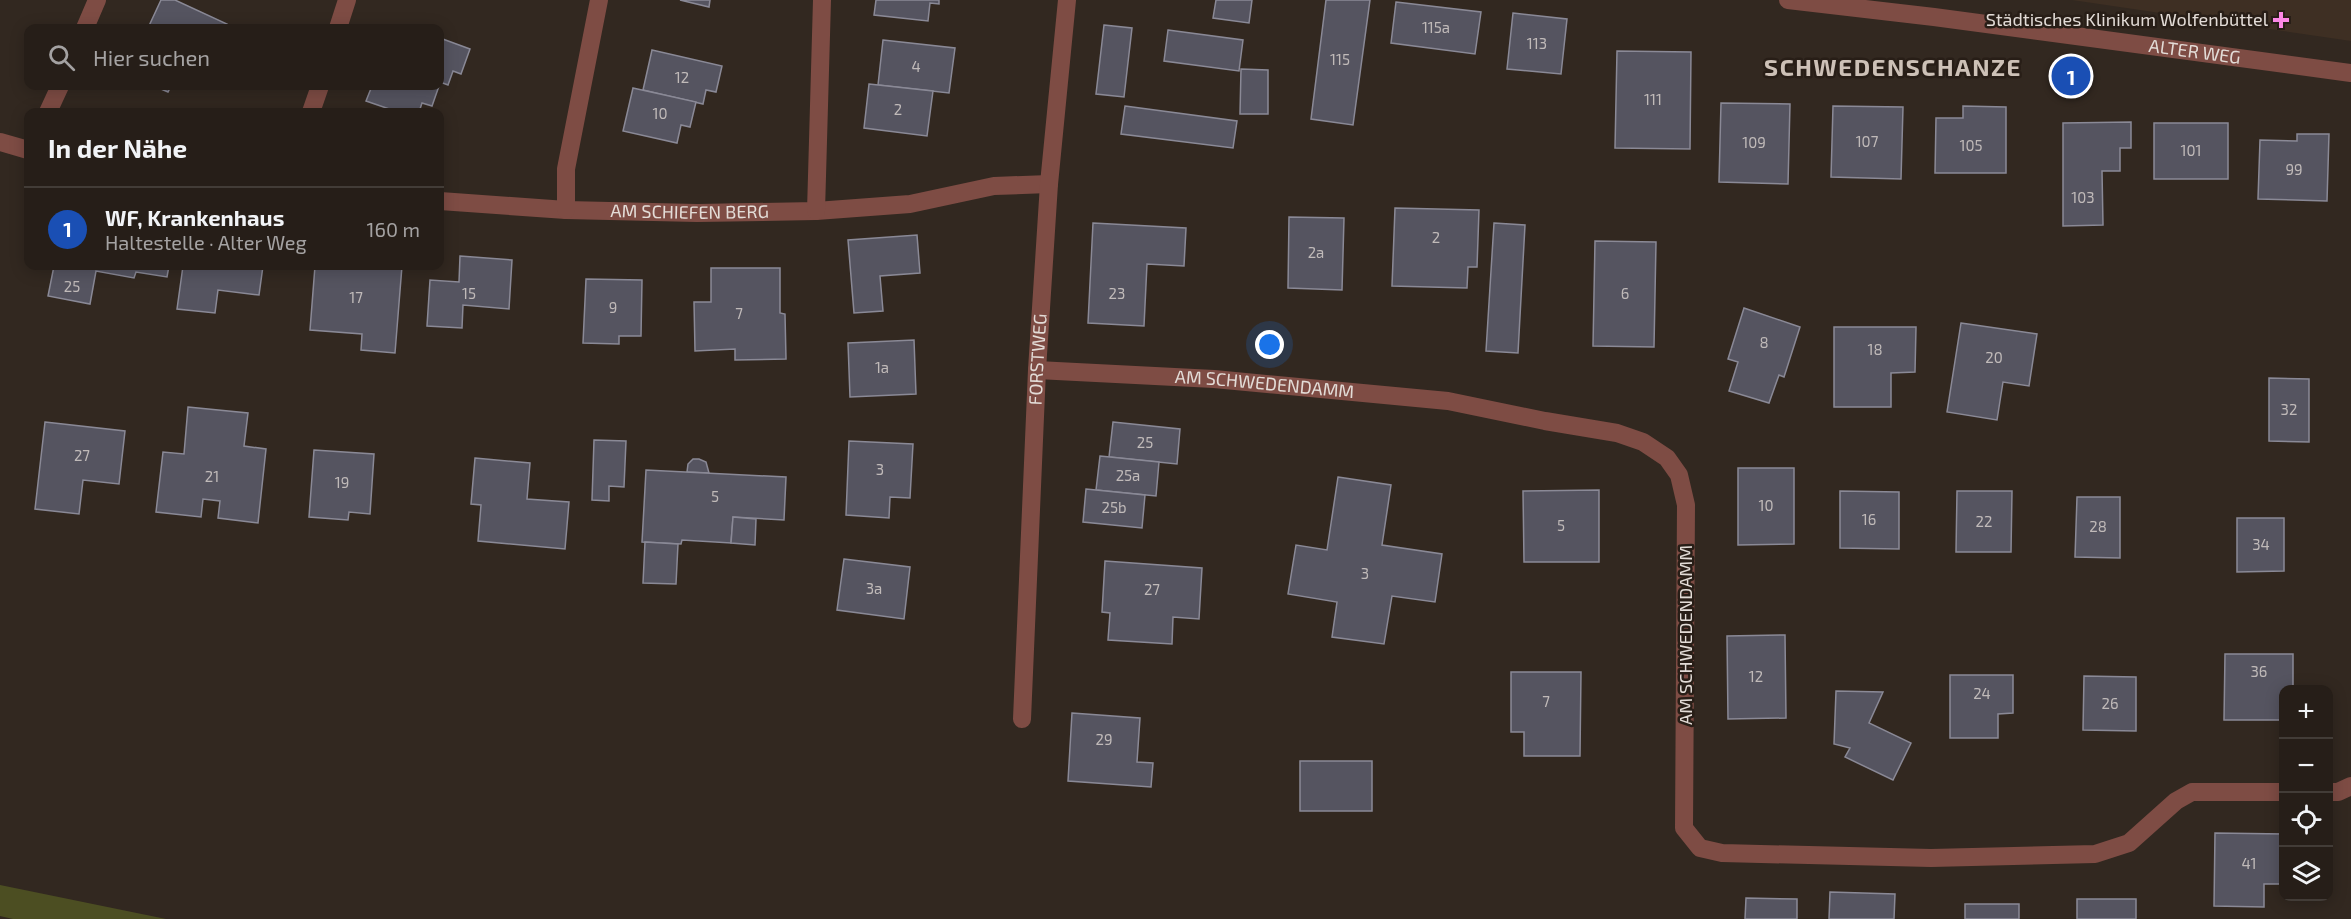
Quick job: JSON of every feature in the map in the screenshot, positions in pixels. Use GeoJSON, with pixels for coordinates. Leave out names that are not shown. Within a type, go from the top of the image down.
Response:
{"type":"FeatureCollection","features":[{"type":"Feature","properties":{"kind":"street"},"geometry":{"type":"LineString","coordinates":[[87,24],[97,0]]}},
{"type":"Feature","properties":{"kind":"street"},"geometry":{"type":"LineString","coordinates":[[339,24],[347,0]]}},
{"type":"Feature","properties":{"kind":"street"},"geometry":{"type":"LineString","coordinates":[[566,210],[566,169],[599,0]]}},
{"type":"Feature","properties":{"kind":"street"},"geometry":{"type":"LineString","coordinates":[[816,211],[822,0]]}},
{"type":"Feature","properties":{"kind":"street","name":"FORSTWEG"},"geometry":{"type":"LineString","coordinates":[[1022,719],[1037,370],[1048,184],[1067,0]]}},
{"type":"Feature","properties":{"kind":"street","name":"ALTER WEG"},"geometry":{"type":"LineString","coordinates":[[1788,0],[1934,17],[2351,73]]}},
{"type":"Feature","properties":{"kind":"street"},"geometry":{"type":"LineString","coordinates":[[50,108],[58,90]]}},
{"type":"Feature","properties":{"kind":"street"},"geometry":{"type":"LineString","coordinates":[[312,108],[319,90]]}},
{"type":"Feature","properties":{"kind":"street"},"geometry":{"type":"LineString","coordinates":[[0,142],[24,149]]}},
{"type":"Feature","properties":{"kind":"street","name":"AM SCHIEFEN BERG"},"geometry":{"type":"LineString","coordinates":[[444,201],[566,210],[697,213],[816,211],[909,204],[994,186],[1048,184]]}},
{"type":"Feature","properties":{"kind":"street","name":"AM SCHWEDENDAMM"},"geometry":{"type":"LineString","coordinates":[[1037,370],[1214,379],[1448,401],[1617,433],[1643,442],[1667,458],[1679,475],[1686,505],[1684,828],[1700,848],[1722,854],[1920,858],[2095,854],[2129,843],[2176,801],[2192,792],[2279,792]]}},
{"type":"Feature","properties":{"kind":"street"},"geometry":{"type":"LineString","coordinates":[[2333,792],[2351,786]]}},
{"type":"Feature","properties":{"kind":"shaded area","name":"Städtisches Klinikum Wolfenbüttel"},"geometry":{"type":"Polygon","coordinates":[[[2072,0],[2351,0],[2351,41],[2072,0]]]}},
{"type":"Feature","properties":{"kind":"green space"},"geometry":{"type":"Polygon","coordinates":[[[0,885],[166,919],[13,919],[0,916],[0,885]]]}},
{"type":"Feature","properties":{"kind":"building"},"geometry":{"type":"Polygon","coordinates":[[[161,0],[175,0],[227,24],[150,24],[161,0]]]}},
{"type":"Feature","properties":{"kind":"building"},"geometry":{"type":"Polygon","coordinates":[[[680,0],[710,0],[709,7],[680,0]]]}},
{"type":"Feature","properties":{"kind":"building"},"geometry":{"type":"Polygon","coordinates":[[[876,0],[939,0],[939,4],[930,3],[928,21],[874,15],[876,0]]]}},
{"type":"Feature","properties":{"kind":"building"},"geometry":{"type":"Polygon","coordinates":[[[1216,0],[1252,0],[1249,23],[1213,18],[1216,0]]]}},
{"type":"Feature","properties":{"kind":"building"},"geometry":{"type":"Polygon","coordinates":[[[1326,0],[1370,0],[1353,125],[1311,119],[1326,0]]]}},
{"type":"Feature","properties":{"kind":"building"},"geometry":{"type":"Polygon","coordinates":[[[1396,2],[1481,12],[1475,54],[1391,43],[1396,2]]]}},
{"type":"Feature","properties":{"kind":"building"},"geometry":{"type":"Polygon","coordinates":[[[1513,13],[1567,19],[1561,74],[1507,69],[1513,13]]]}},
{"type":"Feature","properties":{"kind":"building"},"geometry":{"type":"Polygon","coordinates":[[[1104,25],[1132,28],[1124,97],[1096,94],[1104,25]]]}},
{"type":"Feature","properties":{"kind":"building"},"geometry":{"type":"Polygon","coordinates":[[[1168,30],[1243,40],[1239,71],[1164,61],[1168,30]]]}},
{"type":"Feature","properties":{"kind":"building"},"geometry":{"type":"Polygon","coordinates":[[[444,39],[470,49],[461,74],[453,71],[448,85],[444,84],[444,39]]]}},
{"type":"Feature","properties":{"kind":"building"},"geometry":{"type":"Polygon","coordinates":[[[883,40],[955,48],[949,93],[878,85],[883,40]]]}},
{"type":"Feature","properties":{"kind":"building"},"geometry":{"type":"Polygon","coordinates":[[[652,50],[722,66],[716,92],[706,90],[703,104],[643,90],[652,50]]]}},
{"type":"Feature","properties":{"kind":"building"},"geometry":{"type":"Polygon","coordinates":[[[1617,51],[1691,52],[1690,149],[1615,148],[1617,51]]]}},
{"type":"Feature","properties":{"kind":"building"},"geometry":{"type":"Polygon","coordinates":[[[1241,69],[1268,70],[1268,114],[1240,114],[1241,69]]]}},
{"type":"Feature","properties":{"kind":"building"},"geometry":{"type":"Polygon","coordinates":[[[869,84],[933,91],[927,136],[864,128],[869,84]]]}},
{"type":"Feature","properties":{"kind":"building"},"geometry":{"type":"Polygon","coordinates":[[[633,88],[696,102],[690,127],[681,125],[677,143],[623,131],[633,88]]]}},
{"type":"Feature","properties":{"kind":"building"},"geometry":{"type":"Polygon","coordinates":[[[370,90],[438,90],[432,106],[422,103],[420,108],[386,108],[366,101],[370,90]]]}},
{"type":"Feature","properties":{"kind":"building"},"geometry":{"type":"Polygon","coordinates":[[[1721,103],[1790,104],[1788,184],[1719,182],[1721,103]]]}},
{"type":"Feature","properties":{"kind":"building"},"geometry":{"type":"Polygon","coordinates":[[[1125,106],[1237,121],[1233,148],[1121,134],[1125,106]]]}},
{"type":"Feature","properties":{"kind":"building"},"geometry":{"type":"Polygon","coordinates":[[[1833,106],[1903,107],[1901,179],[1831,177],[1833,106]]]}},
{"type":"Feature","properties":{"kind":"building"},"geometry":{"type":"Polygon","coordinates":[[[1963,106],[2006,107],[2006,173],[1935,173],[1936,118],[1963,118],[1963,106]]]}},
{"type":"Feature","properties":{"kind":"building"},"geometry":{"type":"Polygon","coordinates":[[[2131,122],[2131,148],[2120,148],[2120,171],[2102,171],[2103,225],[2063,226],[2063,123],[2131,122]]]}},
{"type":"Feature","properties":{"kind":"building"},"geometry":{"type":"Polygon","coordinates":[[[2154,123],[2228,123],[2228,179],[2154,179],[2154,123]]]}},
{"type":"Feature","properties":{"kind":"building"},"geometry":{"type":"Polygon","coordinates":[[[2297,134],[2329,134],[2327,201],[2258,199],[2260,140],[2297,141],[2297,134]]]}},
{"type":"Feature","properties":{"kind":"building"},"geometry":{"type":"Polygon","coordinates":[[[1395,208],[1479,210],[1477,267],[1468,267],[1467,288],[1392,286],[1395,208]]]}},
{"type":"Feature","properties":{"kind":"building"},"geometry":{"type":"Polygon","coordinates":[[[1289,217],[1344,218],[1342,290],[1288,288],[1289,217]]]}},
{"type":"Feature","properties":{"kind":"building"},"geometry":{"type":"Polygon","coordinates":[[[1093,223],[1186,228],[1184,266],[1147,264],[1144,326],[1088,323],[1093,223]]]}},
{"type":"Feature","properties":{"kind":"building"},"geometry":{"type":"Polygon","coordinates":[[[1494,223],[1525,225],[1518,353],[1486,351],[1494,223]]]}},
{"type":"Feature","properties":{"kind":"building"},"geometry":{"type":"Polygon","coordinates":[[[917,235],[920,273],[880,276],[883,311],[854,313],[848,240],[917,235]]]}},
{"type":"Feature","properties":{"kind":"building"},"geometry":{"type":"Polygon","coordinates":[[[1595,241],[1656,242],[1654,347],[1593,346],[1595,241]]]}},
{"type":"Feature","properties":{"kind":"building"},"geometry":{"type":"Polygon","coordinates":[[[460,256],[512,260],[509,309],[463,305],[462,328],[427,326],[430,280],[459,282],[460,256]]]}},
{"type":"Feature","properties":{"kind":"building"},"geometry":{"type":"Polygon","coordinates":[[[711,268],[780,268],[780,313],[785,314],[786,359],[735,360],[735,349],[695,351],[694,302],[711,302],[711,268]]]}},
{"type":"Feature","properties":{"kind":"building"},"geometry":{"type":"Polygon","coordinates":[[[53,270],[168,270],[167,277],[136,272],[134,278],[96,271],[90,304],[48,296],[53,270]]]}},
{"type":"Feature","properties":{"kind":"building"},"geometry":{"type":"Polygon","coordinates":[[[182,270],[262,270],[259,295],[218,290],[215,313],[177,309],[182,270]]]}},
{"type":"Feature","properties":{"kind":"building"},"geometry":{"type":"Polygon","coordinates":[[[315,270],[402,270],[395,353],[361,350],[362,334],[310,330],[315,270]]]}},
{"type":"Feature","properties":{"kind":"building"},"geometry":{"type":"Polygon","coordinates":[[[586,279],[642,280],[641,336],[619,336],[619,344],[583,343],[586,279]]]}},
{"type":"Feature","properties":{"kind":"building"},"geometry":{"type":"Polygon","coordinates":[[[1744,308],[1800,327],[1784,377],[1779,375],[1769,403],[1729,391],[1738,362],[1728,359],[1744,308]]]}},
{"type":"Feature","properties":{"kind":"building"},"geometry":{"type":"Polygon","coordinates":[[[1961,323],[2037,334],[2029,386],[2003,382],[1997,420],[1947,412],[1961,323]]]}},
{"type":"Feature","properties":{"kind":"building"},"geometry":{"type":"Polygon","coordinates":[[[1834,327],[1916,327],[1915,372],[1891,373],[1891,407],[1834,407],[1834,327]]]}},
{"type":"Feature","properties":{"kind":"building"},"geometry":{"type":"Polygon","coordinates":[[[914,340],[916,394],[850,397],[848,343],[914,340]]]}},
{"type":"Feature","properties":{"kind":"building"},"geometry":{"type":"Polygon","coordinates":[[[2269,378],[2309,379],[2309,442],[2269,441],[2269,378]]]}},
{"type":"Feature","properties":{"kind":"building"},"geometry":{"type":"Polygon","coordinates":[[[188,407],[248,413],[244,446],[266,449],[258,523],[218,518],[220,501],[203,499],[201,517],[156,512],[163,452],[184,454],[188,407]]]}},
{"type":"Feature","properties":{"kind":"building"},"geometry":{"type":"Polygon","coordinates":[[[45,422],[125,431],[119,484],[83,480],[79,514],[35,509],[45,422]]]}},
{"type":"Feature","properties":{"kind":"building"},"geometry":{"type":"Polygon","coordinates":[[[1113,422],[1180,429],[1177,464],[1109,457],[1113,422]]]}},
{"type":"Feature","properties":{"kind":"building"},"geometry":{"type":"Polygon","coordinates":[[[594,440],[626,441],[624,487],[609,486],[609,501],[592,500],[594,440]]]}},
{"type":"Feature","properties":{"kind":"building"},"geometry":{"type":"Polygon","coordinates":[[[849,441],[913,444],[910,498],[890,497],[889,518],[846,515],[849,441]]]}},
{"type":"Feature","properties":{"kind":"building"},"geometry":{"type":"Polygon","coordinates":[[[314,450],[374,454],[370,514],[349,512],[348,520],[309,517],[314,450]]]}},
{"type":"Feature","properties":{"kind":"building"},"geometry":{"type":"Polygon","coordinates":[[[1100,456],[1159,462],[1156,496],[1096,490],[1100,456]]]}},
{"type":"Feature","properties":{"kind":"building"},"geometry":{"type":"Polygon","coordinates":[[[475,458],[530,463],[527,499],[569,502],[565,549],[478,541],[481,505],[471,504],[475,458]]]}},
{"type":"Feature","properties":{"kind":"building"},"geometry":{"type":"Polygon","coordinates":[[[693,459],[706,462],[709,473],[687,472],[688,464],[693,459]]]}},
{"type":"Feature","properties":{"kind":"building"},"geometry":{"type":"Polygon","coordinates":[[[1738,468],[1794,468],[1794,544],[1738,545],[1738,468]]]}},
{"type":"Feature","properties":{"kind":"building"},"geometry":{"type":"Polygon","coordinates":[[[646,470],[786,477],[784,520],[733,517],[731,543],[682,540],[681,544],[642,542],[646,470]]]}},
{"type":"Feature","properties":{"kind":"building"},"geometry":{"type":"Polygon","coordinates":[[[1338,477],[1391,485],[1382,545],[1442,554],[1435,602],[1392,596],[1384,644],[1332,637],[1337,602],[1288,594],[1296,545],[1327,550],[1338,477]]]}},
{"type":"Feature","properties":{"kind":"building"},"geometry":{"type":"Polygon","coordinates":[[[1086,489],[1145,495],[1142,528],[1083,522],[1086,489]]]}},
{"type":"Feature","properties":{"kind":"building"},"geometry":{"type":"Polygon","coordinates":[[[1599,490],[1599,562],[1524,562],[1523,491],[1599,490]]]}},
{"type":"Feature","properties":{"kind":"building"},"geometry":{"type":"Polygon","coordinates":[[[1840,491],[1899,492],[1899,549],[1840,548],[1840,491]]]}},
{"type":"Feature","properties":{"kind":"building"},"geometry":{"type":"Polygon","coordinates":[[[1957,491],[2012,491],[2011,552],[1956,552],[1957,491]]]}},
{"type":"Feature","properties":{"kind":"building"},"geometry":{"type":"Polygon","coordinates":[[[2077,497],[2120,497],[2120,558],[2075,557],[2077,497]]]}},
{"type":"Feature","properties":{"kind":"building"},"geometry":{"type":"Polygon","coordinates":[[[733,517],[756,519],[755,545],[731,543],[733,517]]]}},
{"type":"Feature","properties":{"kind":"building"},"geometry":{"type":"Polygon","coordinates":[[[2237,518],[2284,518],[2284,571],[2237,572],[2237,518]]]}},
{"type":"Feature","properties":{"kind":"building"},"geometry":{"type":"Polygon","coordinates":[[[645,542],[678,544],[676,584],[643,583],[645,542]]]}},
{"type":"Feature","properties":{"kind":"building"},"geometry":{"type":"Polygon","coordinates":[[[844,559],[910,567],[904,619],[837,610],[844,559]]]}},
{"type":"Feature","properties":{"kind":"building"},"geometry":{"type":"Polygon","coordinates":[[[1105,561],[1202,568],[1199,619],[1173,617],[1172,644],[1108,640],[1110,613],[1102,612],[1105,561]]]}},
{"type":"Feature","properties":{"kind":"building"},"geometry":{"type":"Polygon","coordinates":[[[1785,635],[1786,718],[1728,719],[1727,636],[1785,635]]]}},
{"type":"Feature","properties":{"kind":"building"},"geometry":{"type":"Polygon","coordinates":[[[2225,654],[2293,654],[2293,685],[2279,685],[2279,720],[2224,720],[2225,654]]]}},
{"type":"Feature","properties":{"kind":"building"},"geometry":{"type":"Polygon","coordinates":[[[1511,672],[1581,672],[1580,756],[1524,756],[1524,732],[1511,732],[1511,672]]]}},
{"type":"Feature","properties":{"kind":"building"},"geometry":{"type":"Polygon","coordinates":[[[1950,675],[2013,675],[2013,713],[1998,714],[1998,738],[1950,738],[1950,675]]]}},
{"type":"Feature","properties":{"kind":"building"},"geometry":{"type":"Polygon","coordinates":[[[2084,676],[2136,677],[2136,731],[2083,730],[2084,676]]]}},
{"type":"Feature","properties":{"kind":"building"},"geometry":{"type":"Polygon","coordinates":[[[1836,691],[1883,692],[1869,723],[1911,743],[1893,780],[1845,757],[1850,748],[1834,744],[1836,691]]]}},
{"type":"Feature","properties":{"kind":"building"},"geometry":{"type":"Polygon","coordinates":[[[1072,713],[1140,718],[1137,762],[1153,763],[1151,787],[1068,781],[1072,713]]]}},
{"type":"Feature","properties":{"kind":"building"},"geometry":{"type":"Polygon","coordinates":[[[1300,761],[1372,761],[1372,811],[1300,811],[1300,761]]]}},
{"type":"Feature","properties":{"kind":"building"},"geometry":{"type":"Polygon","coordinates":[[[2215,833],[2279,834],[2279,884],[2264,884],[2264,907],[2214,906],[2215,833]]]}},
{"type":"Feature","properties":{"kind":"building"},"geometry":{"type":"Polygon","coordinates":[[[1830,892],[1895,894],[1894,919],[1829,919],[1830,892]]]}},
{"type":"Feature","properties":{"kind":"building"},"geometry":{"type":"Polygon","coordinates":[[[1746,898],[1797,899],[1797,919],[1745,919],[1746,898]]]}},
{"type":"Feature","properties":{"kind":"building"},"geometry":{"type":"Polygon","coordinates":[[[2077,899],[2136,899],[2136,919],[2077,919],[2077,899]]]}},
{"type":"Feature","properties":{"kind":"building"},"geometry":{"type":"Polygon","coordinates":[[[1965,904],[2019,904],[2019,919],[1965,919],[1965,904]]]}},
{"type":"Feature","properties":{"kind":"place","name":"Städtisches Klinikum Wolfenbüttel"},"geometry":{"type":"Point","coordinates":[2281,20]}},
{"type":"Feature","properties":{"kind":"place","name":"WF, Krankenhaus"},"geometry":{"type":"Point","coordinates":[2071,76]}},
{"type":"Feature","properties":{"kind":"district","name":"SCHWEDENSCHANZE"},"geometry":{"type":"Point","coordinates":[1893,68]}}]}
